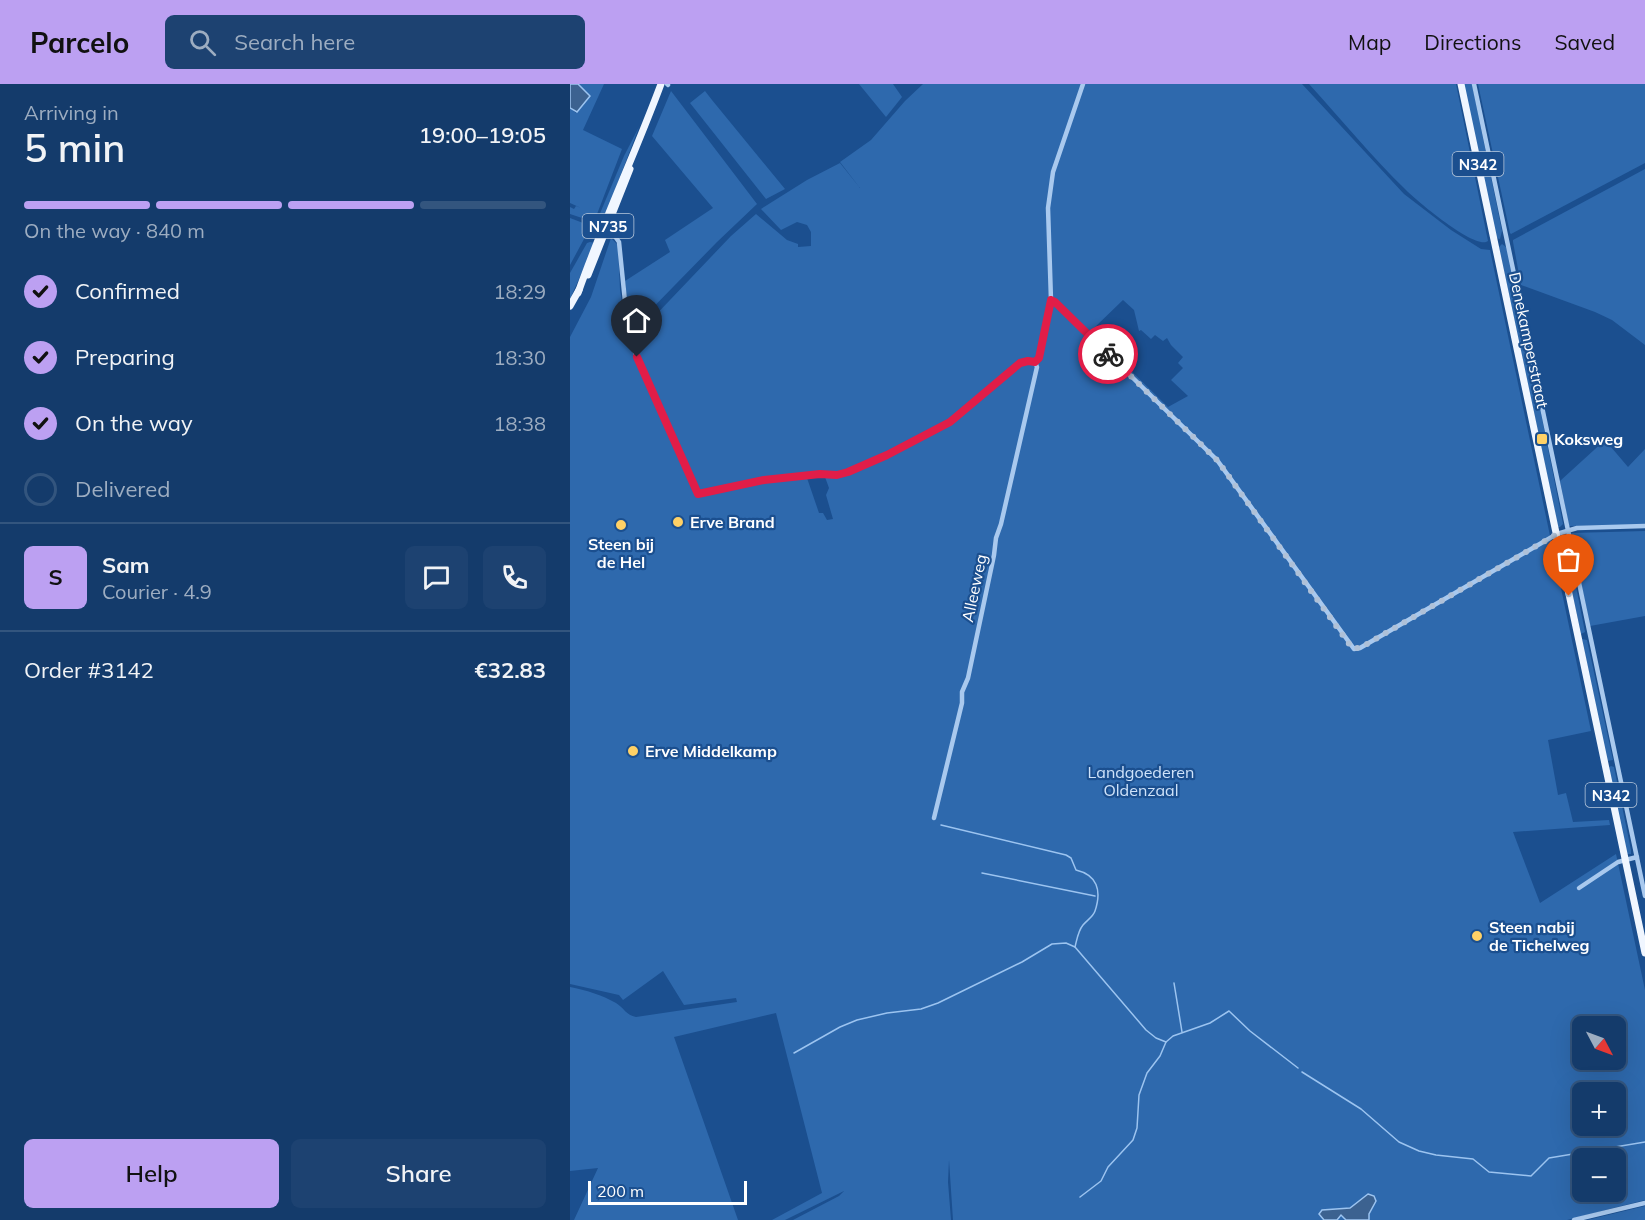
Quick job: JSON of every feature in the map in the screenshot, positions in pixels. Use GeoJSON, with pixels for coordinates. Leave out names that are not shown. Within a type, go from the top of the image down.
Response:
{"type":"FeatureCollection","features":[{"type":"Feature","properties":{"kind":"main road","name":"N735"},"geometry":{"type":"LineString","coordinates":[[570,306],[592,266],[661,84]]}},
{"type":"Feature","properties":{"kind":"main road","name":"Denekamperstraat"},"geometry":{"type":"LineString","coordinates":[[1461,84],[1645,953]]}},
{"type":"Feature","properties":{"kind":"street","name":"Alleeweg"},"geometry":{"type":"LineString","coordinates":[[934,818],[962,703],[962,694],[968,678],[996,538],[1037,367],[1035,362],[1042,348],[1051,300],[1049,196],[1054,164],[1083,84]]}},
{"type":"Feature","properties":{"kind":"street","name":"Denekamperstraat"},"geometry":{"type":"LineString","coordinates":[[1474,84],[1645,896]]}},
{"type":"Feature","properties":{"kind":"street"},"geometry":{"type":"LineString","coordinates":[[604,230],[614,235],[619,242],[628,331],[632,345],[698,494],[764,480],[820,474],[837,475],[848,472],[945,425],[960,415],[1020,363],[1035,362]]}},
{"type":"Feature","properties":{"kind":"street"},"geometry":{"type":"LineString","coordinates":[[1051,300],[1217,460],[1352,648],[1360,648],[1557,534],[1577,528],[1645,526]]}},
{"type":"Feature","properties":{"kind":"street"},"geometry":{"type":"LineString","coordinates":[[1578,637],[1589,635]]}},
{"type":"Feature","properties":{"kind":"street"},"geometry":{"type":"LineString","coordinates":[[1605,764],[1617,764]]}},
{"type":"Feature","properties":{"kind":"street"},"geometry":{"type":"LineString","coordinates":[[1579,888],[1625,859],[1637,857]]}},
{"type":"Feature","properties":{"kind":"street"},"geometry":{"type":"LineString","coordinates":[[1574,1220],[1645,1203]]}},
{"type":"Feature","properties":{"kind":"green space"},"geometry":{"type":"Polygon","coordinates":[[[578,84],[604,84],[583,130],[622,149],[594,222],[570,214],[570,207],[581,208],[570,203],[570,108],[576,113],[578,84]]]}},
{"type":"Feature","properties":{"kind":"green space"},"geometry":{"type":"Polygon","coordinates":[[[859,84],[893,84],[902,97],[886,117],[859,84]]]}},
{"type":"Feature","properties":{"kind":"green space","name":"Landgoederen Oldenzaal"},"geometry":{"type":"Polygon","coordinates":[[[923,84],[1302,84],[1404,194],[1451,230],[1481,249],[1490,250],[1591,731],[1548,740],[1558,795],[1566,793],[1573,822],[1609,820],[1610,825],[1513,832],[1540,903],[1616,854],[1645,990],[1645,1200],[1567,1220],[953,1220],[949,1160],[951,1220],[793,1220],[839,1196],[844,1191],[785,1220],[772,1220],[822,1193],[776,1013],[674,1037],[738,1220],[574,1220],[598,1168],[570,1171],[570,987],[588,991],[616,1003],[630,1015],[636,1017],[737,1002],[736,998],[684,1005],[663,971],[623,1000],[619,995],[570,984],[570,337],[591,297],[611,238],[618,245],[620,290],[629,343],[731,236],[756,214],[787,240],[798,244],[798,247],[811,246],[811,232],[807,225],[797,222],[781,230],[761,209],[807,180],[840,163],[860,188],[840,162],[871,140],[923,84]],[[1123,300],[1094,328],[1121,356],[1119,359],[1168,407],[1188,396],[1171,380],[1183,368],[1178,363],[1183,357],[1167,338],[1163,341],[1155,335],[1151,339],[1141,330],[1139,331],[1134,310],[1123,300]],[[825,477],[807,478],[819,513],[823,513],[827,520],[833,519],[826,495],[829,488],[825,477]]]}},
{"type":"Feature","properties":{"kind":"green space"},"geometry":{"type":"Polygon","coordinates":[[[1309,84],[1456,84],[1488,241],[1479,241],[1457,230],[1412,196],[1309,84]]]}},
{"type":"Feature","properties":{"kind":"green space"},"geometry":{"type":"Polygon","coordinates":[[[1463,84],[1472,84],[1502,231],[1500,239],[1496,238],[1463,84]]]}},
{"type":"Feature","properties":{"kind":"green space"},"geometry":{"type":"Polygon","coordinates":[[[1478,84],[1645,84],[1645,163],[1511,234],[1478,84]]]}},
{"type":"Feature","properties":{"kind":"green space"},"geometry":{"type":"Polygon","coordinates":[[[671,91],[757,204],[632,329],[625,281],[670,252],[665,240],[713,208],[652,136],[671,91]]]}},
{"type":"Feature","properties":{"kind":"green space"},"geometry":{"type":"Polygon","coordinates":[[[705,91],[785,189],[766,199],[690,103],[705,91]]]}},
{"type":"Feature","properties":{"kind":"green space"},"geometry":{"type":"Polygon","coordinates":[[[639,127],[602,224],[599,225],[596,223],[624,156],[639,127]]]}},
{"type":"Feature","properties":{"kind":"green space"},"geometry":{"type":"Polygon","coordinates":[[[1645,169],[1645,345],[1612,320],[1521,285],[1513,240],[1645,169]]]}},
{"type":"Feature","properties":{"kind":"green space"},"geometry":{"type":"Polygon","coordinates":[[[570,218],[591,226],[570,265],[570,218]]]}},
{"type":"Feature","properties":{"kind":"green space"},"geometry":{"type":"Polygon","coordinates":[[[587,243],[595,243],[570,299],[570,273],[587,243]]]}},
{"type":"Feature","properties":{"kind":"green space"},"geometry":{"type":"Polygon","coordinates":[[[1502,244],[1506,247],[1511,262],[1563,524],[1560,527],[1558,527],[1499,247],[1502,244]]]}},
{"type":"Feature","properties":{"kind":"green space"},"geometry":{"type":"Polygon","coordinates":[[[1605,440],[1628,467],[1645,449],[1645,525],[1569,526],[1560,481],[1605,440]]]}},
{"type":"Feature","properties":{"kind":"green space"},"geometry":{"type":"Polygon","coordinates":[[[1645,531],[1645,616],[1590,626],[1571,533],[1645,531]]]}},
{"type":"Feature","properties":{"kind":"green space"},"geometry":{"type":"Polygon","coordinates":[[[1563,534],[1568,546],[1585,632],[1581,634],[1560,536],[1563,534]]]}},
{"type":"Feature","properties":{"kind":"green space"},"geometry":{"type":"Polygon","coordinates":[[[1582,639],[1587,640],[1613,760],[1607,761],[1582,639]]]}},
{"type":"Feature","properties":{"kind":"green space"},"geometry":{"type":"Polygon","coordinates":[[[1614,767],[1631,854],[1627,854],[1608,768],[1614,767]]]}},
{"type":"Feature","properties":{"kind":"green space"},"geometry":{"type":"Polygon","coordinates":[[[1645,1206],[1645,1220],[1587,1220],[1645,1206]]]}},
{"type":"Feature","properties":{"kind":"shaded area"},"geometry":{"type":"Polygon","coordinates":[[[570,84],[578,84],[590,96],[577,112],[570,108],[570,84]]]}},
{"type":"Feature","properties":{"kind":"shaded area"},"geometry":{"type":"Polygon","coordinates":[[[1368,1194],[1374,1196],[1376,1201],[1369,1214],[1369,1220],[1346,1220],[1341,1215],[1337,1220],[1324,1220],[1319,1214],[1322,1210],[1350,1208],[1368,1194]]]}},
{"type":"Feature","properties":{"kind":"waterway"},"geometry":{"type":"LineString","coordinates":[[941,825],[1071,858],[1076,870],[1089,876],[1098,890],[1094,913],[1081,927],[1075,947],[1146,1030],[1166,1042]]}},
{"type":"Feature","properties":{"kind":"waterway"},"geometry":{"type":"LineString","coordinates":[[982,873],[1095,896]]}},
{"type":"Feature","properties":{"kind":"waterway"},"geometry":{"type":"LineString","coordinates":[[794,1053],[857,1020],[887,1013],[921,1009],[938,1003],[1022,962],[1052,944],[1066,943],[1075,947]]}},
{"type":"Feature","properties":{"kind":"waterway"},"geometry":{"type":"LineString","coordinates":[[1174,983],[1182,1032]]}},
{"type":"Feature","properties":{"kind":"waterway"},"geometry":{"type":"LineString","coordinates":[[1080,1197],[1101,1181],[1108,1167],[1133,1140],[1137,1128],[1139,1095],[1147,1073],[1160,1056],[1166,1042],[1173,1036],[1210,1023],[1229,1011],[1250,1031],[1298,1068]]}},
{"type":"Feature","properties":{"kind":"waterway"},"geometry":{"type":"LineString","coordinates":[[1302,1072],[1361,1109],[1399,1142],[1419,1151],[1436,1155],[1473,1159],[1489,1172],[1531,1176],[1549,1158],[1645,1142]]}},
{"type":"Feature","properties":{"kind":"way so far"},"geometry":{"type":"LineString","coordinates":[[1108,354],[1217,460],[1352,648],[1356,650],[1360,648],[1557,534],[1569,596]]}},
{"type":"Feature","properties":{"kind":"place","name":"Koksweg"},"geometry":{"type":"Point","coordinates":[1542,439]}},
{"type":"Feature","properties":{"kind":"place","name":"Erve Brand"},"geometry":{"type":"Point","coordinates":[678,522]}},
{"type":"Feature","properties":{"kind":"place","name":"Steen bij de Hel"},"geometry":{"type":"Point","coordinates":[621,525]}},
{"type":"Feature","properties":{"kind":"place","name":"Erve Middelkamp"},"geometry":{"type":"Point","coordinates":[633,751]}},
{"type":"Feature","properties":{"kind":"place","name":"Steen nabij de Tichelweg"},"geometry":{"type":"Point","coordinates":[1477,936]}},
{"type":"Feature","properties":{"kind":"route"},"geometry":{"type":"LineString","coordinates":[[637,357],[698,494],[764,480],[843,474],[887,455],[945,425],[960,415],[1020,363],[1035,362],[1039,358],[1051,300],[1108,354]]}}]}
